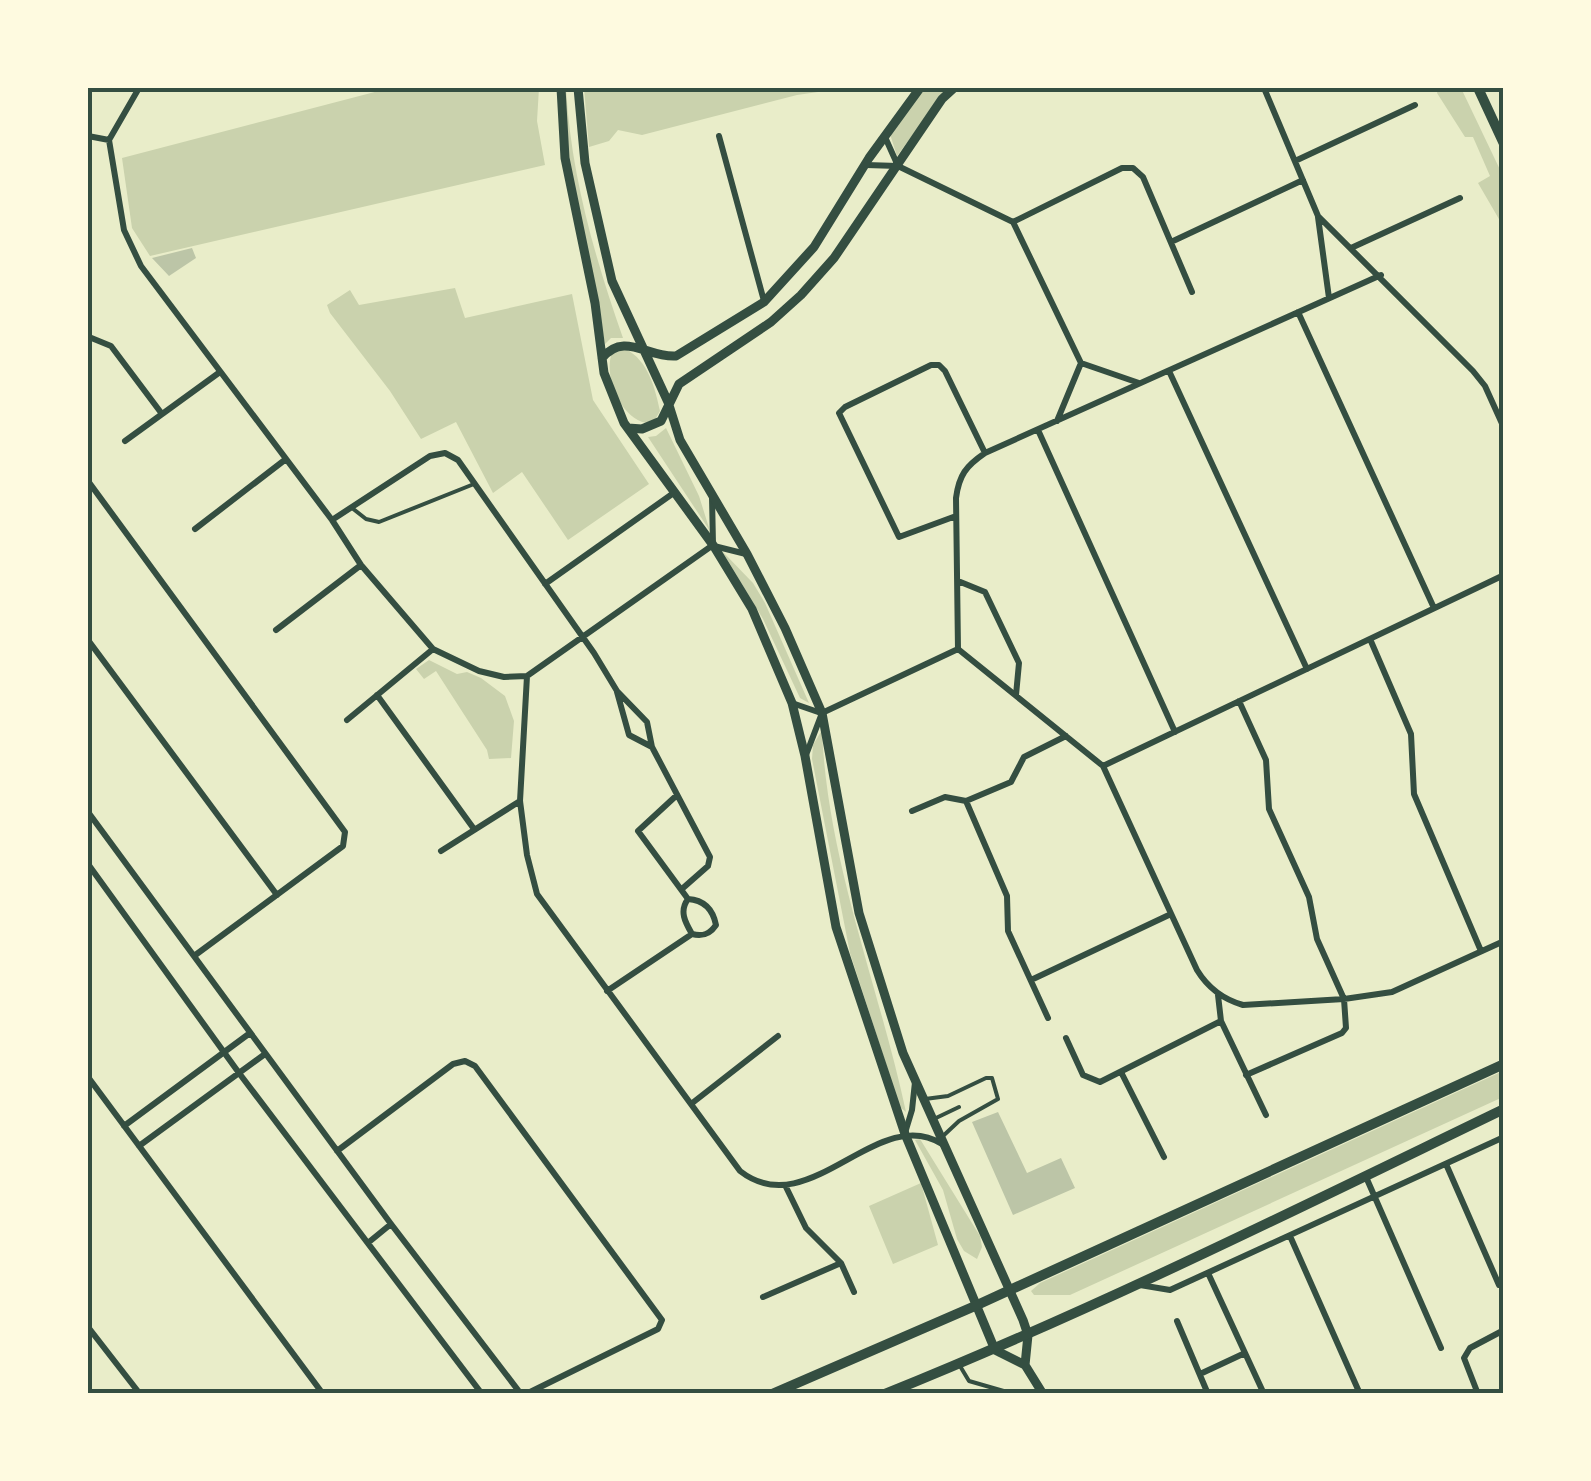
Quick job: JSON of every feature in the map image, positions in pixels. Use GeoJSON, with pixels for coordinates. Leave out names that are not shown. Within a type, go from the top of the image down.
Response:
{"type":"FeatureCollection","features":[{"type":"Feature","properties":{"kind":"main road"},"geometry":{"type":"LineString","coordinates":[[1478,88],[1504,144]]}},
{"type":"Feature","properties":{"kind":"main road"},"geometry":{"type":"LineString","coordinates":[[772,1394],[1010,1290],[1504,1064]]}},
{"type":"Feature","properties":{"kind":"main road"},"geometry":{"type":"LineString","coordinates":[[886,1394],[1139,1285],[1504,1109]]}},
{"type":"Feature","properties":{"kind":"street"},"geometry":{"type":"LineString","coordinates":[[138,88],[109,140],[124,230],[141,266],[362,565],[433,649],[479,671],[504,677],[527,676],[713,545]]}},
{"type":"Feature","properties":{"kind":"street"},"geometry":{"type":"LineString","coordinates":[[561,88],[565,158],[595,302],[604,372],[628,428],[713,545],[752,609],[792,703],[836,927],[904,1134],[995,1350],[1026,1365],[1043,1394]]}},
{"type":"Feature","properties":{"kind":"street"},"geometry":{"type":"LineString","coordinates":[[578,88],[586,163],[612,281],[668,402],[680,440],[748,554],[822,713],[859,913],[903,1053],[1028,1335],[1026,1365]]}},
{"type":"Feature","properties":{"kind":"street"},"geometry":{"type":"LineString","coordinates":[[602,358],[611,347],[622,344],[665,357],[685,353],[764,302],[814,247],[865,165],[920,88]]}},
{"type":"Feature","properties":{"kind":"street"},"geometry":{"type":"LineString","coordinates":[[628,428],[642,429],[661,421],[678,384],[771,322],[801,295],[834,258],[942,99],[954,88]]}},
{"type":"Feature","properties":{"kind":"street"},"geometry":{"type":"LineString","coordinates":[[1264,88],[1318,216],[1329,298]]}},
{"type":"Feature","properties":{"kind":"street"},"geometry":{"type":"LineString","coordinates":[[1295,161],[1416,104]]}},
{"type":"Feature","properties":{"kind":"street"},"geometry":{"type":"LineString","coordinates":[[88,136],[109,140]]}},
{"type":"Feature","properties":{"kind":"street"},"geometry":{"type":"LineString","coordinates":[[719,136],[764,302]]}},
{"type":"Feature","properties":{"kind":"street"},"geometry":{"type":"LineString","coordinates":[[885,136],[898,166]]}},
{"type":"Feature","properties":{"kind":"street"},"geometry":{"type":"LineString","coordinates":[[865,165],[898,166],[1013,222],[1081,363],[1140,384]]}},
{"type":"Feature","properties":{"kind":"street"},"geometry":{"type":"LineString","coordinates":[[1013,222],[1122,168],[1133,168],[1143,177],[1192,292]]}},
{"type":"Feature","properties":{"kind":"street"},"geometry":{"type":"LineString","coordinates":[[1171,242],[1303,180]]}},
{"type":"Feature","properties":{"kind":"street"},"geometry":{"type":"LineString","coordinates":[[1351,248],[1460,198]]}},
{"type":"Feature","properties":{"kind":"street"},"geometry":{"type":"LineString","coordinates":[[1318,216],[1486,386],[1504,428]]}},
{"type":"Feature","properties":{"kind":"street"},"geometry":{"type":"LineString","coordinates":[[958,649],[959,476],[986,453],[1381,276]]}},
{"type":"Feature","properties":{"kind":"street"},"geometry":{"type":"LineString","coordinates":[[1298,312],[1434,608]]}},
{"type":"Feature","properties":{"kind":"street"},"geometry":{"type":"LineString","coordinates":[[89,336],[111,346],[162,414]]}},
{"type":"Feature","properties":{"kind":"street"},"geometry":{"type":"LineString","coordinates":[[1056,421],[1081,363]]}},
{"type":"Feature","properties":{"kind":"street"},"geometry":{"type":"LineString","coordinates":[[956,516],[899,537],[839,413],[938,365],[945,371],[986,453]]}},
{"type":"Feature","properties":{"kind":"street"},"geometry":{"type":"LineString","coordinates":[[1169,370],[1307,669]]}},
{"type":"Feature","properties":{"kind":"street"},"geometry":{"type":"LineString","coordinates":[[125,442],[220,372]]}},
{"type":"Feature","properties":{"kind":"street"},"geometry":{"type":"LineString","coordinates":[[1038,430],[1175,732]]}},
{"type":"Feature","properties":{"kind":"street"},"geometry":{"type":"LineString","coordinates":[[332,520],[430,456],[445,454],[458,460],[617,691],[647,722],[652,747],[710,857],[708,866],[682,888]]}},
{"type":"Feature","properties":{"kind":"street"},"geometry":{"type":"LineString","coordinates":[[195,529],[286,459]]}},
{"type":"Feature","properties":{"kind":"street"},"geometry":{"type":"LineString","coordinates":[[88,480],[344,832],[344,846],[194,956]]}},
{"type":"Feature","properties":{"kind":"street"},"geometry":{"type":"LineString","coordinates":[[545,584],[675,492]]}},
{"type":"Feature","properties":{"kind":"street"},"geometry":{"type":"LineString","coordinates":[[712,496],[713,545]]}},
{"type":"Feature","properties":{"kind":"street"},"geometry":{"type":"LineString","coordinates":[[713,545],[748,554]]}},
{"type":"Feature","properties":{"kind":"street"},"geometry":{"type":"LineString","coordinates":[[276,630],[362,565]]}},
{"type":"Feature","properties":{"kind":"street"},"geometry":{"type":"LineString","coordinates":[[1103,766],[1504,575]]}},
{"type":"Feature","properties":{"kind":"street"},"geometry":{"type":"LineString","coordinates":[[958,581],[985,592],[1018,663],[1016,696]]}},
{"type":"Feature","properties":{"kind":"street"},"geometry":{"type":"LineString","coordinates":[[1370,639],[1411,734],[1414,794],[1482,951]]}},
{"type":"Feature","properties":{"kind":"street"},"geometry":{"type":"LineString","coordinates":[[88,640],[277,895]]}},
{"type":"Feature","properties":{"kind":"street"},"geometry":{"type":"LineString","coordinates":[[346,720],[433,649]]}},
{"type":"Feature","properties":{"kind":"street"},"geometry":{"type":"LineString","coordinates":[[805,756],[822,713],[958,649]]}},
{"type":"Feature","properties":{"kind":"street"},"geometry":{"type":"LineString","coordinates":[[958,649],[1103,766],[1197,970],[1228,1001],[1243,1004],[1344,999],[1406,987],[1504,941]]}},
{"type":"Feature","properties":{"kind":"street"},"geometry":{"type":"LineString","coordinates":[[527,676],[520,801],[537,894],[740,1171],[753,1182],[786,1188],[904,1134],[941,1141]]}},
{"type":"Feature","properties":{"kind":"street"},"geometry":{"type":"LineString","coordinates":[[617,691],[629,734],[652,747]]}},
{"type":"Feature","properties":{"kind":"street"},"geometry":{"type":"LineString","coordinates":[[378,695],[474,830]]}},
{"type":"Feature","properties":{"kind":"street"},"geometry":{"type":"LineString","coordinates":[[1239,701],[1266,760],[1269,809],[1309,897],[1317,939],[1344,999],[1346,1028],[1246,1075]]}},
{"type":"Feature","properties":{"kind":"street"},"geometry":{"type":"LineString","coordinates":[[792,703],[822,713]]}},
{"type":"Feature","properties":{"kind":"street"},"geometry":{"type":"LineString","coordinates":[[912,811],[945,796],[966,801],[1010,782],[1024,757],[1066,736]]}},
{"type":"Feature","properties":{"kind":"street"},"geometry":{"type":"LineString","coordinates":[[607,990],[692,934],[706,934],[716,925],[703,903],[688,899],[638,831],[677,795]]}},
{"type":"Feature","properties":{"kind":"street"},"geometry":{"type":"LineString","coordinates":[[441,850],[520,801]]}},
{"type":"Feature","properties":{"kind":"street"},"geometry":{"type":"LineString","coordinates":[[966,801],[1007,896],[1008,930],[1048,1018]]}},
{"type":"Feature","properties":{"kind":"street"},"geometry":{"type":"LineString","coordinates":[[88,812],[265,1054],[391,1224],[524,1394],[658,1329],[662,1320],[475,1066],[465,1062],[452,1064],[337,1151]]}},
{"type":"Feature","properties":{"kind":"street"},"geometry":{"type":"LineString","coordinates":[[88,864],[239,1073],[482,1394]]}},
{"type":"Feature","properties":{"kind":"street"},"geometry":{"type":"LineString","coordinates":[[688,899],[683,915],[692,934]]}},
{"type":"Feature","properties":{"kind":"street"},"geometry":{"type":"LineString","coordinates":[[1031,980],[1171,914]]}},
{"type":"Feature","properties":{"kind":"street"},"geometry":{"type":"LineString","coordinates":[[1218,994],[1221,1022],[1266,1115]]}},
{"type":"Feature","properties":{"kind":"street"},"geometry":{"type":"LineString","coordinates":[[1066,1038],[1083,1075],[1100,1082],[1221,1022]]}},
{"type":"Feature","properties":{"kind":"street"},"geometry":{"type":"LineString","coordinates":[[124,1126],[250,1033]]}},
{"type":"Feature","properties":{"kind":"street"},"geometry":{"type":"LineString","coordinates":[[690,1104],[778,1036]]}},
{"type":"Feature","properties":{"kind":"street"},"geometry":{"type":"LineString","coordinates":[[139,1146],[265,1054]]}},
{"type":"Feature","properties":{"kind":"street"},"geometry":{"type":"LineString","coordinates":[[1122,1072],[1164,1157]]}},
{"type":"Feature","properties":{"kind":"street"},"geometry":{"type":"LineString","coordinates":[[88,1077],[324,1394]]}},
{"type":"Feature","properties":{"kind":"street"},"geometry":{"type":"LineString","coordinates":[[904,1134],[915,1081]]}},
{"type":"Feature","properties":{"kind":"street"},"geometry":{"type":"LineString","coordinates":[[1139,1285],[1170,1290],[1504,1137]]}},
{"type":"Feature","properties":{"kind":"street"},"geometry":{"type":"LineString","coordinates":[[1446,1164],[1500,1285]]}},
{"type":"Feature","properties":{"kind":"street"},"geometry":{"type":"LineString","coordinates":[[1366,1176],[1441,1348]]}},
{"type":"Feature","properties":{"kind":"street"},"geometry":{"type":"LineString","coordinates":[[786,1188],[806,1228],[842,1263],[854,1292]]}},
{"type":"Feature","properties":{"kind":"street"},"geometry":{"type":"LineString","coordinates":[[369,1242],[391,1224]]}},
{"type":"Feature","properties":{"kind":"street"},"geometry":{"type":"LineString","coordinates":[[1290,1236],[1360,1394]]}},
{"type":"Feature","properties":{"kind":"street"},"geometry":{"type":"LineString","coordinates":[[763,1296],[842,1263]]}},
{"type":"Feature","properties":{"kind":"street"},"geometry":{"type":"LineString","coordinates":[[1208,1273],[1264,1394]]}},
{"type":"Feature","properties":{"kind":"street"},"geometry":{"type":"LineString","coordinates":[[1178,1321],[1208,1394]]}},
{"type":"Feature","properties":{"kind":"street"},"geometry":{"type":"LineString","coordinates":[[88,1327],[140,1394]]}},
{"type":"Feature","properties":{"kind":"street"},"geometry":{"type":"LineString","coordinates":[[1478,1394],[1464,1358],[1470,1348],[1504,1330]]}},
{"type":"Feature","properties":{"kind":"street"},"geometry":{"type":"LineString","coordinates":[[1200,1374],[1245,1353]]}},
{"type":"Feature","properties":{"kind":"lane"},"geometry":{"type":"LineString","coordinates":[[352,508],[366,519],[379,522],[474,484]]}},
{"type":"Feature","properties":{"kind":"lane"},"geometry":{"type":"LineString","coordinates":[[923,1100],[948,1096],[989,1078],[999,1096],[996,1102],[959,1122],[941,1141]]}},
{"type":"Feature","properties":{"kind":"lane"},"geometry":{"type":"LineString","coordinates":[[932,1120],[959,1107]]}},
{"type":"Feature","properties":{"kind":"lane"},"geometry":{"type":"LineString","coordinates":[[960,1364],[969,1381],[1014,1394]]}},
{"type":"Feature","properties":{"kind":"green space"},"geometry":{"type":"Polygon","coordinates":[[[390,88],[539,88],[537,121],[545,165],[150,256],[132,228],[122,158],[390,88]]]}},
{"type":"Feature","properties":{"kind":"green space"},"geometry":{"type":"Polygon","coordinates":[[[563,88],[586,215],[623,338],[611,338],[605,344],[568,157],[563,88]]]}},
{"type":"Feature","properties":{"kind":"green space"},"geometry":{"type":"Polygon","coordinates":[[[584,88],[846,88],[797,95],[642,135],[618,130],[609,141],[589,147],[584,88]]]}},
{"type":"Feature","properties":{"kind":"green space"},"geometry":{"type":"Polygon","coordinates":[[[925,88],[947,88],[897,156],[890,134],[925,88]]]}},
{"type":"Feature","properties":{"kind":"green space"},"geometry":{"type":"Polygon","coordinates":[[[1438,88],[1461,88],[1503,176],[1503,226],[1478,183],[1490,176],[1473,137],[1465,137],[1437,93],[1438,88]]]}},
{"type":"Feature","properties":{"kind":"green space"},"geometry":{"type":"Polygon","coordinates":[[[455,288],[465,318],[572,294],[593,400],[649,484],[568,540],[522,472],[493,493],[456,422],[421,439],[327,305],[350,290],[359,305],[455,288]]]}},
{"type":"Feature","properties":{"kind":"green space"},"geometry":{"type":"Polygon","coordinates":[[[626,349],[640,360],[653,384],[660,411],[653,423],[633,417],[613,387],[612,353],[626,349]]]}},
{"type":"Feature","properties":{"kind":"green space"},"geometry":{"type":"Polygon","coordinates":[[[666,428],[699,496],[710,531],[648,437],[666,428]]]}},
{"type":"Feature","properties":{"kind":"green space"},"geometry":{"type":"Polygon","coordinates":[[[722,551],[753,583],[765,603],[809,703],[800,698],[763,619],[722,551]]]}},
{"type":"Feature","properties":{"kind":"green space"},"geometry":{"type":"Polygon","coordinates":[[[429,660],[457,674],[467,672],[481,678],[505,696],[514,721],[511,758],[489,759],[436,671],[424,679],[416,669],[429,660]]]}},
{"type":"Feature","properties":{"kind":"green space"},"geometry":{"type":"Polygon","coordinates":[[[822,730],[833,827],[906,1112],[900,1107],[850,953],[812,759],[813,745],[822,730]]]}},
{"type":"Feature","properties":{"kind":"green space"},"geometry":{"type":"Polygon","coordinates":[[[1503,1071],[1503,1097],[1070,1295],[1034,1295],[1031,1291],[1040,1283],[1503,1071]]]}},
{"type":"Feature","properties":{"kind":"green space"},"geometry":{"type":"Polygon","coordinates":[[[920,1139],[980,1236],[982,1247],[977,1259],[964,1251],[957,1239],[943,1190],[915,1140],[920,1139]]]}},
{"type":"Feature","properties":{"kind":"green space"},"geometry":{"type":"Polygon","coordinates":[[[921,1183],[938,1245],[893,1264],[869,1206],[921,1183]]]}},
{"type":"Feature","properties":{"kind":"building"},"geometry":{"type":"Polygon","coordinates":[[[192,248],[196,258],[169,276],[152,258],[192,248]]]}},
{"type":"Feature","properties":{"kind":"building"},"geometry":{"type":"Polygon","coordinates":[[[998,1112],[1027,1173],[1061,1158],[1075,1188],[1013,1215],[972,1122],[998,1112]]]}}]}
